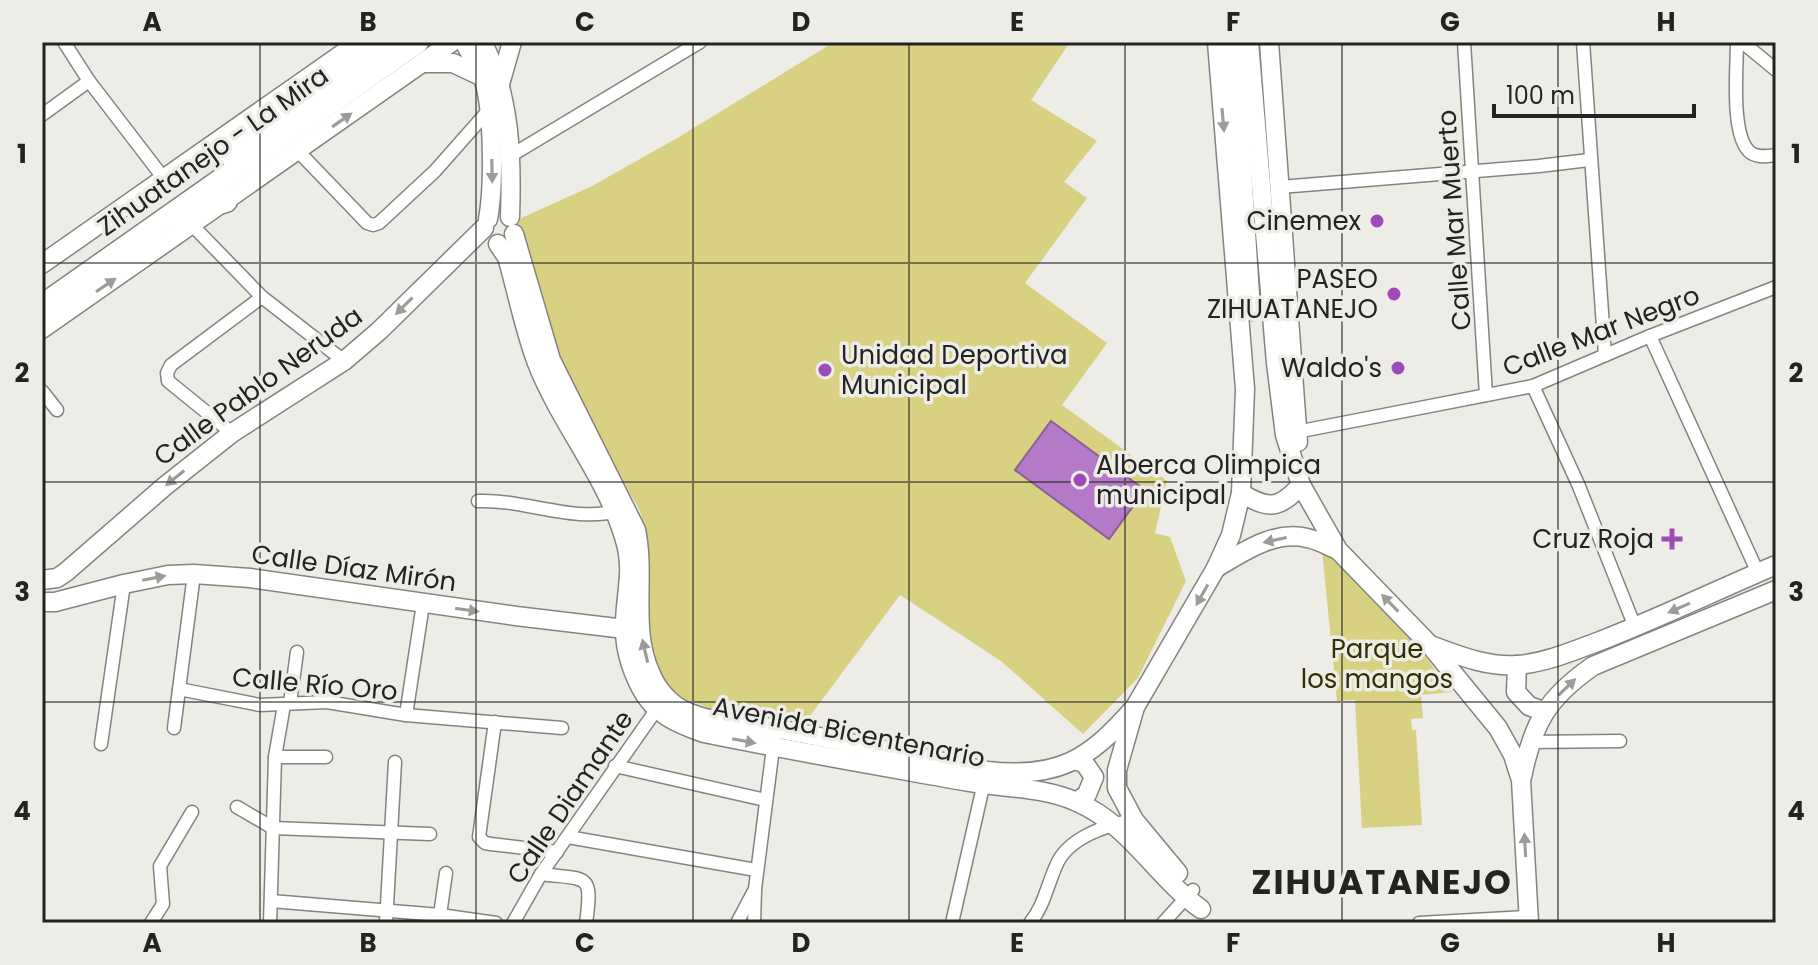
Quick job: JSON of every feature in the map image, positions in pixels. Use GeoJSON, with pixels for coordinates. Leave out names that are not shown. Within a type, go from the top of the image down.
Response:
{"type":"FeatureCollection","features":[{"type":"Feature","properties":{"kind":"highway","name":"Zihuatanejo - La Mira"},"geometry":{"type":"LineString","coordinates":[[42,288],[156,209],[384,42]]}},
{"type":"Feature","properties":{"kind":"highway","name":"Zihuatanejo - La Mira"},"geometry":{"type":"LineString","coordinates":[[42,306],[167,217],[420,52]]}},
{"type":"Feature","properties":{"kind":"highway"},"geometry":{"type":"LineString","coordinates":[[167,217],[226,201]]}},
{"type":"Feature","properties":{"kind":"main road"},"geometry":{"type":"LineString","coordinates":[[42,264],[359,42]]}},
{"type":"Feature","properties":{"kind":"main road"},"geometry":{"type":"LineString","coordinates":[[42,329],[298,151],[420,52],[452,42]]}},
{"type":"Feature","properties":{"kind":"main road"},"geometry":{"type":"LineString","coordinates":[[464,42],[491,82],[510,156],[507,257],[533,321],[544,361],[571,433],[636,530],[641,552],[640,630],[661,703]]}},
{"type":"Feature","properties":{"kind":"main road"},"geometry":{"type":"LineString","coordinates":[[482,42],[494,63],[488,111],[493,173],[486,224],[488,239],[507,232]]}},
{"type":"Feature","properties":{"kind":"main road"},"geometry":{"type":"LineString","coordinates":[[491,82],[512,42]]}},
{"type":"Feature","properties":{"kind":"main road"},"geometry":{"type":"LineString","coordinates":[[1189,894],[1134,820],[1117,788],[1120,757],[1135,707],[1216,568],[1231,535],[1241,493],[1245,389],[1217,42]]}},
{"type":"Feature","properties":{"kind":"main road"},"geometry":{"type":"LineString","coordinates":[[1234,42],[1255,395],[1255,421],[1244,461]]}},
{"type":"Feature","properties":{"kind":"main road"},"geometry":{"type":"LineString","coordinates":[[1249,42],[1276,363],[1301,485],[1338,550],[1430,645],[1498,728],[1513,755],[1521,780],[1529,920]]}},
{"type":"Feature","properties":{"kind":"main road"},"geometry":{"type":"LineString","coordinates":[[1269,42],[1280,187],[1291,433]]}},
{"type":"Feature","properties":{"kind":"main road"},"geometry":{"type":"LineString","coordinates":[[420,52],[453,63],[491,82]]}},
{"type":"Feature","properties":{"kind":"main road"},"geometry":{"type":"LineString","coordinates":[[1251,82],[1272,78]]}},
{"type":"Feature","properties":{"kind":"main road"},"geometry":{"type":"LineString","coordinates":[[486,224],[499,213],[507,232]]}},
{"type":"Feature","properties":{"kind":"main road","name":"Calle Pablo Neruda"},"geometry":{"type":"LineString","coordinates":[[50,579],[88,553],[232,433],[344,361],[379,331],[486,224]]}},
{"type":"Feature","properties":{"kind":"main road"},"geometry":{"type":"LineString","coordinates":[[1241,493],[1263,505],[1277,505],[1290,498],[1301,485]]}},
{"type":"Feature","properties":{"kind":"main road"},"geometry":{"type":"LineString","coordinates":[[621,510],[629,563],[625,629],[634,672],[642,691],[661,703]]}},
{"type":"Feature","properties":{"kind":"main road"},"geometry":{"type":"LineString","coordinates":[[1216,568],[1256,544],[1283,537],[1306,537],[1338,550]]}},
{"type":"Feature","properties":{"kind":"main road"},"geometry":{"type":"LineString","coordinates":[[88,553],[79,573],[97,591]]}},
{"type":"Feature","properties":{"kind":"main road"},"geometry":{"type":"LineString","coordinates":[[1430,645],[1474,661],[1517,665],[1568,653],[1776,565]]}},
{"type":"Feature","properties":{"kind":"main road","name":"Calle Díaz Mirón"},"geometry":{"type":"LineString","coordinates":[[44,605],[124,584],[168,575],[194,574],[250,578],[423,604],[625,629]]}},
{"type":"Feature","properties":{"kind":"main road"},"geometry":{"type":"LineString","coordinates":[[1729,586],[1737,606]]}},
{"type":"Feature","properties":{"kind":"main road"},"geometry":{"type":"LineString","coordinates":[[1521,780],[1529,742],[1543,711],[1581,674],[1593,666],[1776,590]]}},
{"type":"Feature","properties":{"kind":"main road"},"geometry":{"type":"LineString","coordinates":[[1517,665],[1516,692],[1529,706],[1543,711]]}},
{"type":"Feature","properties":{"kind":"main road","name":"Avenida Bicentenario"},"geometry":{"type":"LineString","coordinates":[[661,703],[678,724],[704,733],[774,738],[985,778],[1077,802],[1114,823],[1208,916]]}},
{"type":"Feature","properties":{"kind":"main road","name":"Avenida Bicentenario"},"geometry":{"type":"LineString","coordinates":[[985,778],[1068,764],[1115,730],[1135,707]]}},
{"type":"Feature","properties":{"kind":"main road"},"geometry":{"type":"LineString","coordinates":[[1058,796],[1054,782],[1068,764],[1085,764],[1094,777],[1087,794],[1077,802]]}},
{"type":"Feature","properties":{"kind":"street"},"geometry":{"type":"LineString","coordinates":[[64,42],[89,81],[165,180]]}},
{"type":"Feature","properties":{"kind":"street"},"geometry":{"type":"LineString","coordinates":[[510,156],[700,42]]}},
{"type":"Feature","properties":{"kind":"street","name":"Calle Mar Muerto"},"geometry":{"type":"LineString","coordinates":[[1464,42],[1486,395]]}},
{"type":"Feature","properties":{"kind":"street"},"geometry":{"type":"LineString","coordinates":[[1583,42],[1605,355]]}},
{"type":"Feature","properties":{"kind":"street"},"geometry":{"type":"LineString","coordinates":[[1740,42],[1776,70]]}},
{"type":"Feature","properties":{"kind":"street"},"geometry":{"type":"LineString","coordinates":[[1740,42],[1738,127],[1750,152],[1760,156],[1776,155]]}},
{"type":"Feature","properties":{"kind":"street"},"geometry":{"type":"LineString","coordinates":[[42,115],[89,81]]}},
{"type":"Feature","properties":{"kind":"street"},"geometry":{"type":"LineString","coordinates":[[298,151],[367,223],[373,225],[379,223],[435,171],[488,111]]}},
{"type":"Feature","properties":{"kind":"street"},"geometry":{"type":"LineString","coordinates":[[1280,187],[1589,160]]}},
{"type":"Feature","properties":{"kind":"street"},"geometry":{"type":"LineString","coordinates":[[193,226],[262,297],[344,361]]}},
{"type":"Feature","properties":{"kind":"street","name":"Calle Mar Negro"},"geometry":{"type":"LineString","coordinates":[[1291,433],[1533,386],[1650,336],[1776,288]]}},
{"type":"Feature","properties":{"kind":"street"},"geometry":{"type":"LineString","coordinates":[[232,433],[168,381],[167,373],[171,365],[262,297]]}},
{"type":"Feature","properties":{"kind":"street"},"geometry":{"type":"LineString","coordinates":[[1650,336],[1758,573]]}},
{"type":"Feature","properties":{"kind":"street"},"geometry":{"type":"LineString","coordinates":[[1533,386],[1578,484],[1635,627]]}},
{"type":"Feature","properties":{"kind":"street"},"geometry":{"type":"LineString","coordinates":[[42,391],[57,410]]}},
{"type":"Feature","properties":{"kind":"street"},"geometry":{"type":"LineString","coordinates":[[478,501],[510,503],[548,511],[621,510]]}},
{"type":"Feature","properties":{"kind":"street"},"geometry":{"type":"LineString","coordinates":[[42,566],[50,579]]}},
{"type":"Feature","properties":{"kind":"street"},"geometry":{"type":"LineString","coordinates":[[174,728],[194,574]]}},
{"type":"Feature","properties":{"kind":"street"},"geometry":{"type":"LineString","coordinates":[[101,744],[124,584]]}},
{"type":"Feature","properties":{"kind":"street"},"geometry":{"type":"LineString","coordinates":[[406,715],[423,604]]}},
{"type":"Feature","properties":{"kind":"street"},"geometry":{"type":"LineString","coordinates":[[270,923],[275,757],[297,652]]}},
{"type":"Feature","properties":{"kind":"street","name":"Calle Río Oro"},"geometry":{"type":"LineString","coordinates":[[179,689],[260,705],[347,704],[406,715],[562,728]]}},
{"type":"Feature","properties":{"kind":"street","name":"Calle Diamante"},"geometry":{"type":"LineString","coordinates":[[513,923],[541,874],[661,703]]}},
{"type":"Feature","properties":{"kind":"street"},"geometry":{"type":"LineString","coordinates":[[495,722],[479,837],[485,843],[557,852]]}},
{"type":"Feature","properties":{"kind":"street"},"geometry":{"type":"LineString","coordinates":[[754,923],[756,870],[774,738]]}},
{"type":"Feature","properties":{"kind":"street"},"geometry":{"type":"LineString","coordinates":[[1529,742],[1620,741]]}},
{"type":"Feature","properties":{"kind":"street"},"geometry":{"type":"LineString","coordinates":[[275,757],[326,757]]}},
{"type":"Feature","properties":{"kind":"street"},"geometry":{"type":"LineString","coordinates":[[386,917],[395,762]]}},
{"type":"Feature","properties":{"kind":"street"},"geometry":{"type":"LineString","coordinates":[[615,766],[765,800]]}},
{"type":"Feature","properties":{"kind":"street"},"geometry":{"type":"LineString","coordinates":[[952,923],[985,778]]}},
{"type":"Feature","properties":{"kind":"street"},"geometry":{"type":"LineString","coordinates":[[237,807],[273,828],[430,834]]}},
{"type":"Feature","properties":{"kind":"street"},"geometry":{"type":"LineString","coordinates":[[153,922],[163,904],[160,866],[192,812]]}},
{"type":"Feature","properties":{"kind":"street"},"geometry":{"type":"LineString","coordinates":[[1030,923],[1045,899],[1055,867],[1066,850],[1114,823],[1134,820]]}},
{"type":"Feature","properties":{"kind":"street"},"geometry":{"type":"LineString","coordinates":[[568,837],[756,870]]}},
{"type":"Feature","properties":{"kind":"street"},"geometry":{"type":"LineString","coordinates":[[440,915],[446,873]]}},
{"type":"Feature","properties":{"kind":"street"},"geometry":{"type":"LineString","coordinates":[[541,874],[580,879],[588,883],[586,923]]}},
{"type":"Feature","properties":{"kind":"street"},"geometry":{"type":"LineString","coordinates":[[737,923],[755,889]]}},
{"type":"Feature","properties":{"kind":"street"},"geometry":{"type":"LineString","coordinates":[[1163,923],[1189,894]]}},
{"type":"Feature","properties":{"kind":"street"},"geometry":{"type":"LineString","coordinates":[[271,901],[386,917],[440,915],[496,923]]}},
{"type":"Feature","properties":{"kind":"street"},"geometry":{"type":"LineString","coordinates":[[1419,923],[1529,920]]}},
{"type":"Feature","properties":{"kind":"green space","name":"Unidad Deportiva Municipal"},"geometry":{"type":"Polygon","coordinates":[[[834,42],[1070,42],[1031,100],[1097,141],[1064,182],[1087,198],[1025,283],[1107,343],[1062,405],[1167,481],[1155,533],[1170,537],[1186,581],[1138,678],[1083,734],[1001,661],[900,595],[804,724],[713,709],[685,699],[664,683],[655,669],[649,639],[648,541],[640,511],[591,426],[556,349],[534,267],[517,220],[592,186],[834,42]]]}},
{"type":"Feature","properties":{"kind":"green space","name":"Parque los mangos"},"geometry":{"type":"Polygon","coordinates":[[[1322,550],[1376,598],[1452,692],[1421,695],[1423,718],[1411,719],[1412,730],[1416,730],[1422,825],[1362,828],[1355,700],[1337,701],[1322,550]]]}},
{"type":"Feature","properties":{"kind":"shaded area","name":"Alberca Olimpica municipal"},"geometry":{"type":"Polygon","coordinates":[[[1051,421],[1145,490],[1109,539],[1015,470],[1051,421]]]}},
{"type":"Feature","properties":{"kind":"place","name":"Cinemex"},"geometry":{"type":"Point","coordinates":[1377,221]}},
{"type":"Feature","properties":{"kind":"place","name":"PASEO ZIHUATANEJO"},"geometry":{"type":"Point","coordinates":[1394,294]}},
{"type":"Feature","properties":{"kind":"place","name":"Waldo's"},"geometry":{"type":"Point","coordinates":[1398,368]}},
{"type":"Feature","properties":{"kind":"place","name":"Unidad Deportiva Municipal"},"geometry":{"type":"Point","coordinates":[825,370]}},
{"type":"Feature","properties":{"kind":"place","name":"Alberca Olimpica municipal"},"geometry":{"type":"Point","coordinates":[1080,480]}},
{"type":"Feature","properties":{"kind":"place","name":"Cruz Roja"},"geometry":{"type":"Point","coordinates":[1672,539]}},
{"type":"Feature","properties":{"kind":"district","name":"ZIHUATANEJO"},"geometry":{"type":"Point","coordinates":[1382,882]}}]}
